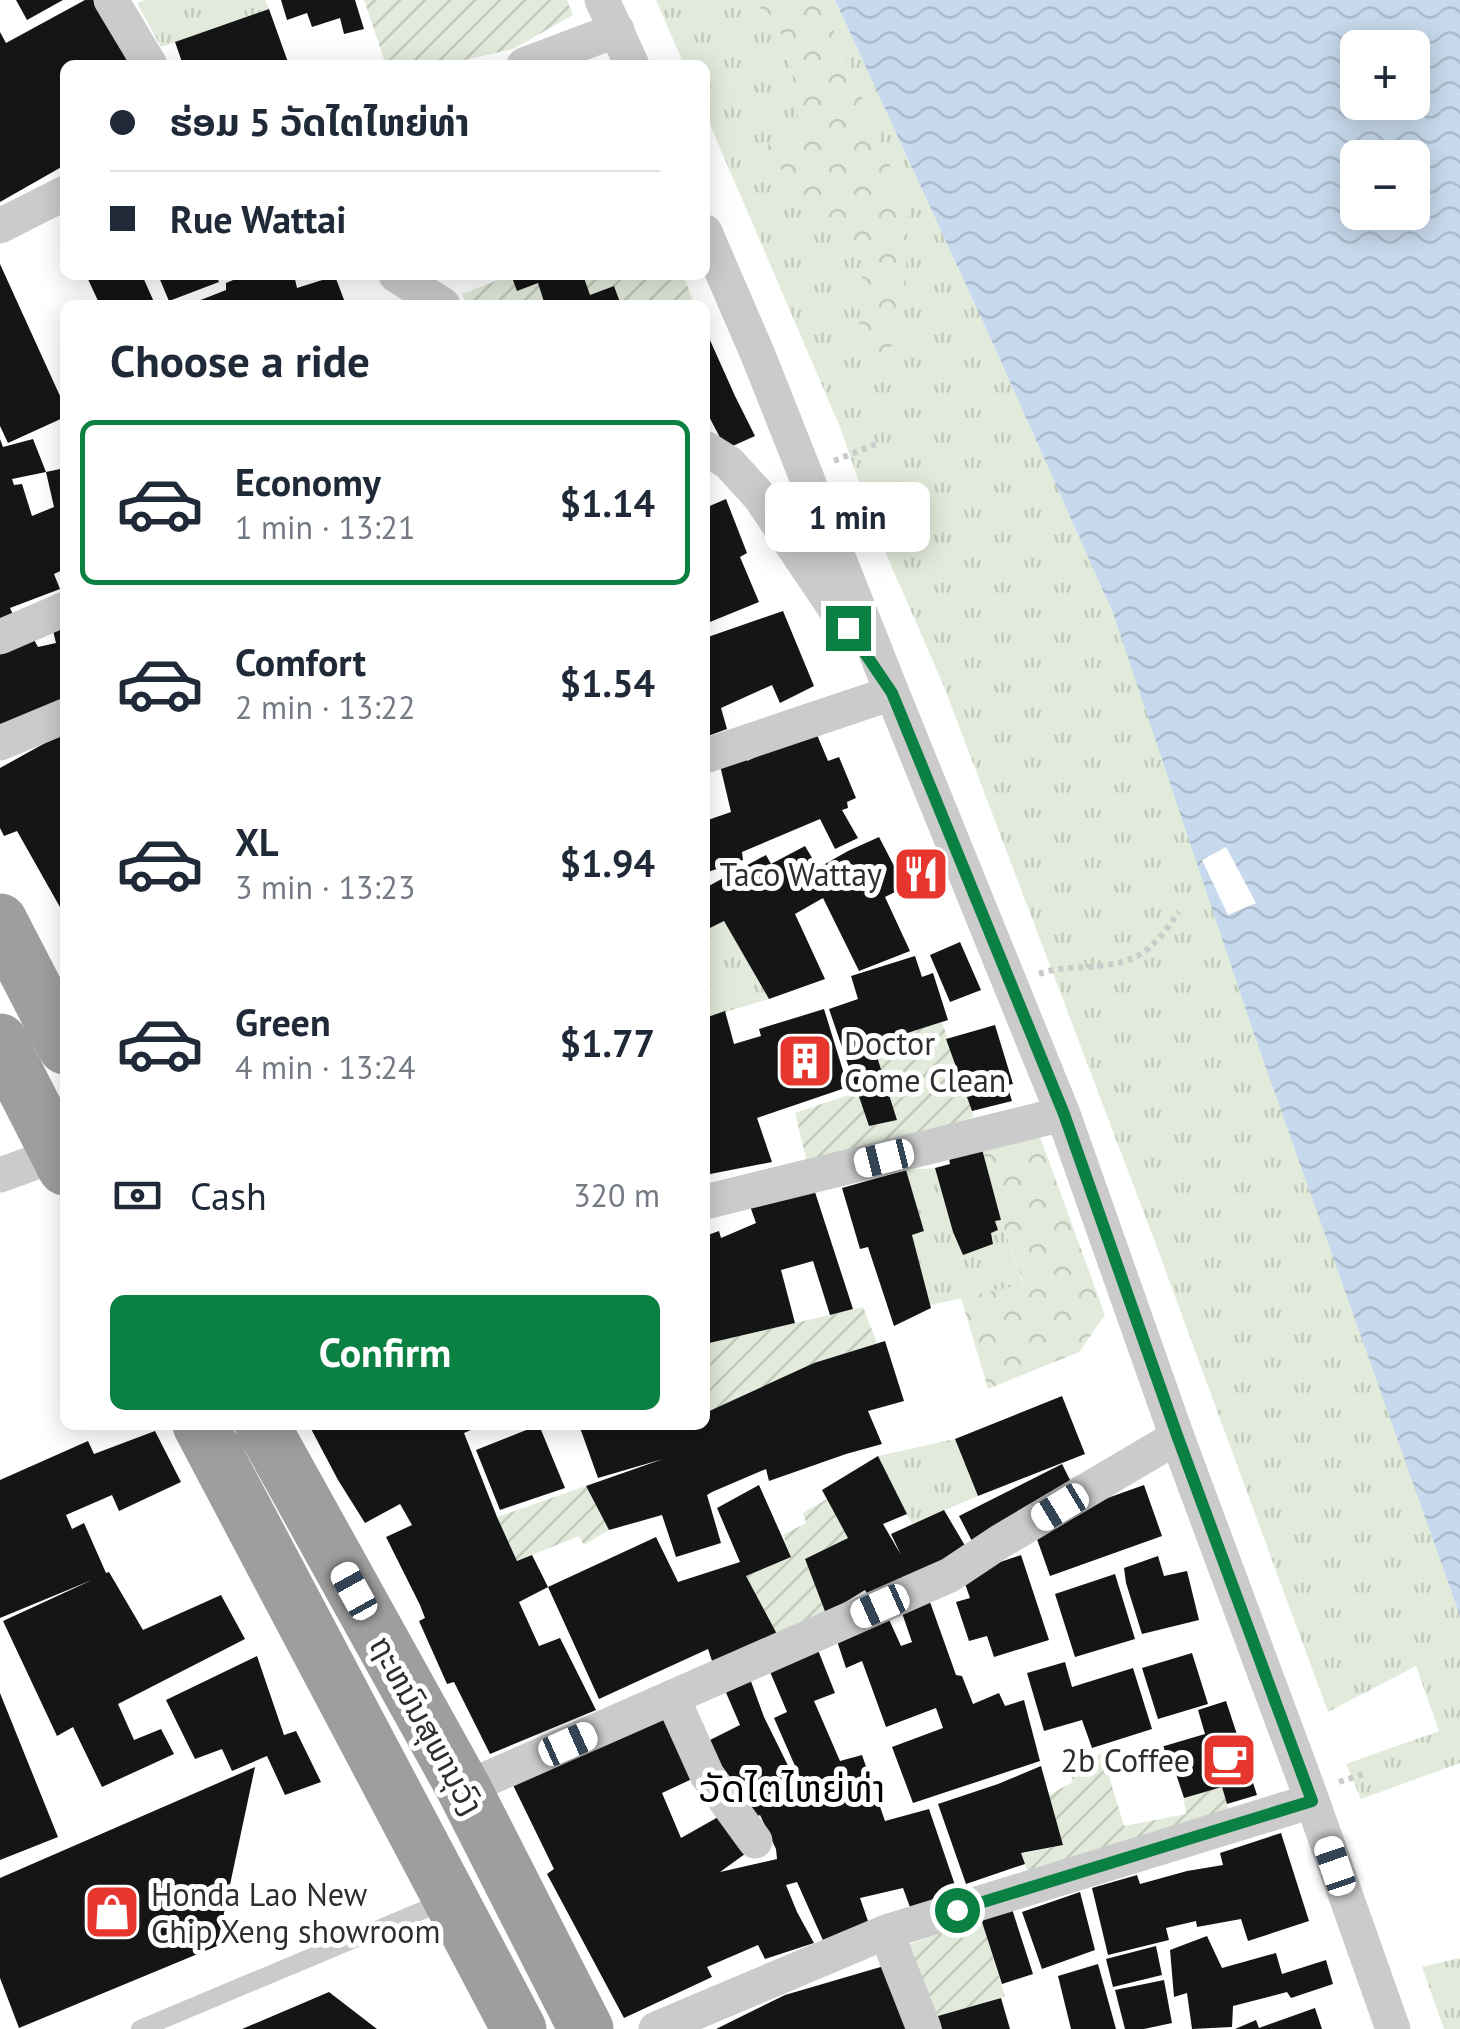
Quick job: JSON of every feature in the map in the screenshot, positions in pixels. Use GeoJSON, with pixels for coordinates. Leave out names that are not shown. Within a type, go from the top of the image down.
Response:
{"type":"FeatureCollection","features":[{"type":"Feature","properties":{"kind":"highway"},"geometry":{"type":"LineString","coordinates":[[0,921],[60,1036]]}},
{"type":"Feature","properties":{"kind":"highway"},"geometry":{"type":"LineString","coordinates":[[0,1041],[60,1159]]}},
{"type":"Feature","properties":{"kind":"highway","name":"ຖະຫນົນສຸພານຸວົງ"},"geometry":{"type":"LineString","coordinates":[[203,1430],[518,2029]]}},
{"type":"Feature","properties":{"kind":"highway","name":"ຖະຫນົນສຸພານຸວົງ"},"geometry":{"type":"LineString","coordinates":[[265,1430],[464,1790],[586,2029]]}},
{"type":"Feature","properties":{"kind":"street"},"geometry":{"type":"LineString","coordinates":[[111,0],[147,60]]}},
{"type":"Feature","properties":{"kind":"street"},"geometry":{"type":"LineString","coordinates":[[533,60],[610,15],[630,60]]}},
{"type":"Feature","properties":{"kind":"street"},"geometry":{"type":"LineString","coordinates":[[0,226],[60,196]]}},
{"type":"Feature","properties":{"kind":"street"},"geometry":{"type":"LineString","coordinates":[[710,244],[1064,1114],[1393,2029]]}},
{"type":"Feature","properties":{"kind":"street"},"geometry":{"type":"LineString","coordinates":[[404,280],[435,300]]}},
{"type":"Feature","properties":{"kind":"street"},"geometry":{"type":"LineString","coordinates":[[710,451],[729,464],[760,497],[892,693]]}},
{"type":"Feature","properties":{"kind":"street"},"geometry":{"type":"LineString","coordinates":[[0,636],[60,611]]}},
{"type":"Feature","properties":{"kind":"street"},"geometry":{"type":"LineString","coordinates":[[710,754],[892,693]]}},
{"type":"Feature","properties":{"kind":"street"},"geometry":{"type":"LineString","coordinates":[[0,743],[60,718]]}},
{"type":"Feature","properties":{"kind":"street"},"geometry":{"type":"LineString","coordinates":[[710,1201],[1064,1114]]}},
{"type":"Feature","properties":{"kind":"street"},"geometry":{"type":"LineString","coordinates":[[0,1175],[60,1161]]}},
{"type":"Feature","properties":{"kind":"street"},"geometry":{"type":"LineString","coordinates":[[464,1790],[950,1575],[1178,1438]]}},
{"type":"Feature","properties":{"kind":"street"},"geometry":{"type":"LineString","coordinates":[[672,1698],[699,1790],[756,1841]]}},
{"type":"Feature","properties":{"kind":"street"},"geometry":{"type":"LineString","coordinates":[[656,2029],[886,1932],[1312,1801]]}},
{"type":"Feature","properties":{"kind":"street"},"geometry":{"type":"LineString","coordinates":[[886,1932],[924,2029]]}},
{"type":"Feature","properties":{"kind":"lane"},"geometry":{"type":"LineString","coordinates":[[140,2029],[450,1898]]}},
{"type":"Feature","properties":{"kind":"path"},"geometry":{"type":"LineString","coordinates":[[806,473],[876,444]]}},
{"type":"Feature","properties":{"kind":"path"},"geometry":{"type":"LineString","coordinates":[[1015,994],[1041,972],[1108,965],[1140,956],[1160,938],[1178,912]]}},
{"type":"Feature","properties":{"kind":"green space"},"geometry":{"type":"Polygon","coordinates":[[[265,0],[269,9],[161,47],[137,3],[265,0]]]}},
{"type":"Feature","properties":{"kind":"green space"},"geometry":{"type":"Polygon","coordinates":[[[364,0],[567,0],[573,15],[513,49],[464,60],[384,60],[364,0]]]}},
{"type":"Feature","properties":{"kind":"green space"},"geometry":{"type":"Polygon","coordinates":[[[656,0],[835,0],[994,346],[1113,613],[1460,1616],[1460,1763],[1361,1799],[1346,1764],[1439,1731],[1416,1666],[1328,1712],[943,684],[876,531],[840,427],[710,125],[710,60],[682,60],[656,0]]]}},
{"type":"Feature","properties":{"kind":"green space"},"geometry":{"type":"Polygon","coordinates":[[[757,0],[821,0],[908,209],[905,305],[895,344],[872,357],[859,322],[863,261],[798,193],[765,147],[799,125],[788,41],[764,17],[757,0]]]}},
{"type":"Feature","properties":{"kind":"green space"},"geometry":{"type":"Polygon","coordinates":[[[498,280],[513,280],[517,290],[538,283],[543,300],[464,300],[462,294],[498,280]]]}},
{"type":"Feature","properties":{"kind":"green space"},"geometry":{"type":"Polygon","coordinates":[[[585,280],[685,280],[693,300],[619,300],[614,286],[590,295],[585,280]]]}},
{"type":"Feature","properties":{"kind":"green space"},"geometry":{"type":"Polygon","coordinates":[[[724,921],[769,999],[710,1017],[710,926],[724,921]]]}},
{"type":"Feature","properties":{"kind":"green space"},"geometry":{"type":"Polygon","coordinates":[[[942,1022],[974,1117],[877,1148],[807,1163],[795,1113],[857,1092],[869,1126],[897,1120],[873,1044],[942,1022]]]}},
{"type":"Feature","properties":{"kind":"green space"},"geometry":{"type":"Polygon","coordinates":[[[1038,1131],[1105,1315],[1079,1352],[988,1389],[961,1298],[1024,1284],[982,1149],[1038,1131]]]}},
{"type":"Feature","properties":{"kind":"green space"},"geometry":{"type":"Polygon","coordinates":[[[935,1168],[963,1255],[993,1244],[991,1233],[998,1230],[995,1221],[1001,1220],[1024,1285],[930,1305],[912,1235],[924,1231],[906,1170],[935,1168]]]}},
{"type":"Feature","properties":{"kind":"green space"},"geometry":{"type":"Polygon","coordinates":[[[863,1307],[877,1343],[814,1363],[710,1411],[710,1343],[863,1307]]]}},
{"type":"Feature","properties":{"kind":"green space"},"geometry":{"type":"Polygon","coordinates":[[[955,1439],[978,1496],[912,1524],[878,1456],[955,1439]]]}},
{"type":"Feature","properties":{"kind":"green space"},"geometry":{"type":"Polygon","coordinates":[[[586,1486],[609,1530],[584,1545],[579,1536],[517,1561],[497,1517],[586,1486]]]}},
{"type":"Feature","properties":{"kind":"green space"},"geometry":{"type":"Polygon","coordinates":[[[827,1499],[848,1538],[805,1559],[826,1614],[778,1636],[746,1576],[791,1557],[783,1535],[806,1523],[803,1513],[827,1499]]]}},
{"type":"Feature","properties":{"kind":"green space"},"geometry":{"type":"Polygon","coordinates":[[[1102,1753],[1124,1826],[1186,1814],[1184,1798],[1222,1787],[1229,1811],[1028,1873],[1021,1854],[1063,1845],[1049,1795],[1073,1782],[1069,1768],[1102,1753]]]}},
{"type":"Feature","properties":{"kind":"green space"},"geometry":{"type":"Polygon","coordinates":[[[981,1919],[1005,1996],[929,2020],[902,1947],[981,1919]]]}},
{"type":"Feature","properties":{"kind":"green space"},"geometry":{"type":"Polygon","coordinates":[[[1460,1958],[1460,2029],[1444,2029],[1422,1967],[1460,1958]]]}},
{"type":"Feature","properties":{"kind":"water"},"geometry":{"type":"Polygon","coordinates":[[[835,0],[1460,0],[1460,1616],[1253,1031],[1113,613],[835,0]]]}},
{"type":"Feature","properties":{"kind":"pier"},"geometry":{"type":"Polygon","coordinates":[[[1226,847],[1256,903],[1228,915],[1202,860],[1226,847]]]}},
{"type":"Feature","properties":{"kind":"building"},"geometry":{"type":"Polygon","coordinates":[[[16,0],[63,0],[27,20],[16,0]]]}},
{"type":"Feature","properties":{"kind":"building"},"geometry":{"type":"Polygon","coordinates":[[[85,0],[94,0],[127,60],[60,60],[60,168],[0,202],[0,32],[6,43],[85,0]]]}},
{"type":"Feature","properties":{"kind":"building"},"geometry":{"type":"Polygon","coordinates":[[[281,0],[355,0],[364,29],[344,34],[340,18],[312,27],[307,13],[287,20],[281,0]]]}},
{"type":"Feature","properties":{"kind":"building"},"geometry":{"type":"Polygon","coordinates":[[[269,9],[287,60],[181,60],[175,42],[269,9]]]}},
{"type":"Feature","properties":{"kind":"building"},"geometry":{"type":"Polygon","coordinates":[[[0,264],[60,396],[60,419],[8,443],[0,426],[0,264]]]}},
{"type":"Feature","properties":{"kind":"building"},"geometry":{"type":"Polygon","coordinates":[[[88,280],[144,280],[153,300],[98,300],[88,280]]]}},
{"type":"Feature","properties":{"kind":"building"},"geometry":{"type":"Polygon","coordinates":[[[160,280],[219,282],[172,300],[160,280]]]}},
{"type":"Feature","properties":{"kind":"building"},"geometry":{"type":"Polygon","coordinates":[[[295,280],[297,288],[337,280],[344,300],[201,300],[226,290],[226,283],[295,280]]]}},
{"type":"Feature","properties":{"kind":"building"},"geometry":{"type":"Polygon","coordinates":[[[513,280],[585,280],[590,295],[614,286],[619,300],[543,300],[538,283],[517,291],[513,280]]]}},
{"type":"Feature","properties":{"kind":"building"},"geometry":{"type":"Polygon","coordinates":[[[710,340],[755,436],[726,449],[710,419],[710,340]]]}},
{"type":"Feature","properties":{"kind":"building"},"geometry":{"type":"Polygon","coordinates":[[[0,439],[3,447],[33,439],[46,472],[60,469],[60,571],[54,574],[60,589],[10,608],[16,621],[0,627],[0,439]],[[46,472],[12,479],[14,485],[22,484],[32,516],[54,507],[46,472]]]}},
{"type":"Feature","properties":{"kind":"building"},"geometry":{"type":"Polygon","coordinates":[[[726,499],[747,553],[740,557],[759,602],[710,622],[710,506],[726,499]]]}},
{"type":"Feature","properties":{"kind":"building"},"geometry":{"type":"Polygon","coordinates":[[[783,611],[814,686],[780,703],[772,685],[721,708],[727,729],[710,735],[710,636],[783,611]]]}},
{"type":"Feature","properties":{"kind":"building"},"geometry":{"type":"Polygon","coordinates":[[[60,619],[60,701],[0,728],[0,650],[32,636],[38,647],[56,643],[51,622],[60,619]]]}},
{"type":"Feature","properties":{"kind":"building"},"geometry":{"type":"Polygon","coordinates":[[[815,730],[828,761],[839,757],[856,798],[842,810],[858,838],[835,849],[820,819],[742,852],[743,860],[710,871],[710,819],[731,812],[719,761],[746,754],[747,761],[815,730]]]}},
{"type":"Feature","properties":{"kind":"building"},"geometry":{"type":"Polygon","coordinates":[[[60,735],[60,907],[17,831],[4,836],[0,828],[0,768],[60,735]]]}},
{"type":"Feature","properties":{"kind":"building"},"geometry":{"type":"Polygon","coordinates":[[[879,837],[905,887],[885,897],[910,951],[859,971],[823,898],[795,914],[825,979],[769,999],[724,921],[710,928],[710,885],[766,855],[771,864],[805,846],[818,868],[879,837]]]}},
{"type":"Feature","properties":{"kind":"building"},"geometry":{"type":"Polygon","coordinates":[[[960,942],[981,990],[950,1002],[930,955],[960,942]]]}},
{"type":"Feature","properties":{"kind":"building"},"geometry":{"type":"Polygon","coordinates":[[[915,956],[922,977],[933,973],[948,1020],[873,1044],[897,1120],[869,1126],[829,1009],[858,999],[851,976],[915,956]]]}},
{"type":"Feature","properties":{"kind":"building"},"geometry":{"type":"Polygon","coordinates":[[[824,1009],[848,1087],[757,1118],[772,1162],[710,1174],[710,1016],[725,1011],[734,1044],[761,1036],[759,1029],[824,1009]]]}},
{"type":"Feature","properties":{"kind":"building"},"geometry":{"type":"Polygon","coordinates":[[[995,1025],[1013,1084],[1007,1085],[1012,1101],[972,1111],[946,1039],[995,1025]]]}},
{"type":"Feature","properties":{"kind":"building"},"geometry":{"type":"Polygon","coordinates":[[[982,1149],[1001,1220],[995,1221],[998,1230],[991,1233],[993,1244],[963,1255],[935,1168],[950,1164],[949,1158],[982,1149]]]}},
{"type":"Feature","properties":{"kind":"building"},"geometry":{"type":"Polygon","coordinates":[[[906,1170],[924,1231],[912,1235],[931,1308],[894,1326],[868,1247],[860,1249],[842,1188],[906,1170]]]}},
{"type":"Feature","properties":{"kind":"building"},"geometry":{"type":"Polygon","coordinates":[[[813,1186],[853,1309],[830,1315],[813,1261],[781,1270],[795,1323],[710,1343],[710,1234],[719,1231],[721,1238],[756,1223],[750,1206],[813,1186]]]}},
{"type":"Feature","properties":{"kind":"building"},"geometry":{"type":"Polygon","coordinates":[[[885,1341],[904,1401],[868,1411],[882,1444],[769,1481],[766,1469],[707,1495],[721,1543],[676,1557],[662,1515],[609,1530],[586,1486],[663,1459],[598,1478],[581,1430],[710,1430],[710,1411],[814,1363],[885,1341]]]}},
{"type":"Feature","properties":{"kind":"building"},"geometry":{"type":"Polygon","coordinates":[[[1062,1396],[1085,1454],[978,1496],[955,1439],[1062,1396]]]}},
{"type":"Feature","properties":{"kind":"building"},"geometry":{"type":"Polygon","coordinates":[[[312,1430],[471,1430],[464,1433],[517,1561],[532,1555],[548,1587],[519,1602],[539,1646],[560,1638],[596,1710],[490,1754],[454,1682],[447,1684],[419,1621],[425,1618],[420,1605],[386,1537],[412,1525],[400,1504],[365,1523],[312,1430]]]}},
{"type":"Feature","properties":{"kind":"building"},"geometry":{"type":"Polygon","coordinates":[[[526,1430],[541,1430],[565,1488],[500,1510],[476,1450],[526,1430]]]}},
{"type":"Feature","properties":{"kind":"building"},"geometry":{"type":"Polygon","coordinates":[[[155,1431],[181,1482],[119,1511],[112,1495],[66,1515],[72,1529],[84,1523],[106,1573],[109,1572],[143,1630],[221,1595],[245,1639],[118,1704],[134,1740],[161,1729],[174,1754],[102,1787],[73,1727],[57,1736],[3,1621],[92,1580],[0,1618],[0,1480],[88,1441],[94,1454],[155,1431]]]}},
{"type":"Feature","properties":{"kind":"building"},"geometry":{"type":"Polygon","coordinates":[[[878,1456],[907,1514],[883,1524],[901,1555],[891,1534],[944,1510],[967,1549],[869,1597],[865,1590],[826,1614],[805,1559],[848,1538],[822,1490],[878,1456]]]}},
{"type":"Feature","properties":{"kind":"building"},"geometry":{"type":"Polygon","coordinates":[[[1062,1464],[1077,1494],[975,1547],[959,1516],[1062,1464]]]}},
{"type":"Feature","properties":{"kind":"building"},"geometry":{"type":"Polygon","coordinates":[[[759,1485],[791,1557],[746,1576],[778,1636],[712,1661],[708,1649],[599,1699],[548,1587],[656,1537],[678,1582],[740,1562],[717,1508],[759,1485]]]}},
{"type":"Feature","properties":{"kind":"building"},"geometry":{"type":"Polygon","coordinates":[[[1144,1485],[1162,1536],[1050,1576],[1032,1525],[1144,1485]]]}},
{"type":"Feature","properties":{"kind":"building"},"geometry":{"type":"Polygon","coordinates":[[[1021,1555],[1049,1640],[994,1657],[987,1636],[969,1641],[956,1602],[970,1598],[962,1575],[1021,1555]]]}},
{"type":"Feature","properties":{"kind":"building"},"geometry":{"type":"Polygon","coordinates":[[[1158,1556],[1164,1576],[1187,1571],[1199,1620],[1142,1634],[1124,1568],[1158,1556]]]}},
{"type":"Feature","properties":{"kind":"building"},"geometry":{"type":"Polygon","coordinates":[[[1115,1574],[1135,1639],[1075,1657],[1055,1594],[1115,1574]]]}},
{"type":"Feature","properties":{"kind":"building"},"geometry":{"type":"Polygon","coordinates":[[[930,1602],[956,1675],[962,1676],[973,1704],[999,1693],[1005,1706],[1024,1700],[1040,1761],[913,1803],[892,1747],[943,1728],[936,1708],[886,1727],[862,1661],[846,1668],[835,1635],[887,1615],[901,1646],[912,1642],[902,1613],[930,1602]]]}},
{"type":"Feature","properties":{"kind":"building"},"geometry":{"type":"Polygon","coordinates":[[[816,1645],[835,1693],[814,1701],[840,1761],[862,1755],[885,1821],[929,1809],[957,1891],[911,1910],[903,1888],[860,1898],[869,1924],[826,1947],[797,1882],[786,1885],[814,1943],[765,1959],[758,1945],[707,1967],[712,1977],[624,2018],[547,1874],[554,1869],[510,1779],[666,1715],[692,1779],[662,1793],[681,1838],[727,1812],[749,1851],[720,1872],[777,1859],[760,1815],[743,1823],[708,1741],[740,1725],[724,1688],[749,1676],[764,1717],[802,1794],[806,1791],[774,1718],[787,1712],[768,1667],[816,1645]]]}},
{"type":"Feature","properties":{"kind":"building"},"geometry":{"type":"Polygon","coordinates":[[[1192,1653],[1208,1704],[1158,1719],[1142,1668],[1192,1653]]]}},
{"type":"Feature","properties":{"kind":"building"},"geometry":{"type":"Polygon","coordinates":[[[257,1656],[284,1735],[296,1731],[321,1782],[285,1795],[267,1756],[232,1771],[222,1749],[195,1759],[166,1700],[257,1656]]]}},
{"type":"Feature","properties":{"kind":"building"},"geometry":{"type":"Polygon","coordinates":[[[1065,1662],[1072,1687],[1133,1668],[1152,1729],[1092,1748],[1082,1720],[1044,1731],[1027,1673],[1065,1662]]]}},
{"type":"Feature","properties":{"kind":"building"},"geometry":{"type":"Polygon","coordinates":[[[0,1693],[58,1837],[0,1860],[0,1693]]]}},
{"type":"Feature","properties":{"kind":"building"},"geometry":{"type":"Polygon","coordinates":[[[1226,1701],[1257,1795],[1227,1804],[1222,1787],[1184,1798],[1175,1771],[1169,1773],[1161,1747],[1205,1734],[1198,1710],[1226,1701]]]}},
{"type":"Feature","properties":{"kind":"building"},"geometry":{"type":"Polygon","coordinates":[[[1041,1766],[1063,1845],[1021,1853],[1025,1864],[966,1884],[938,1804],[1041,1766]]]}},
{"type":"Feature","properties":{"kind":"building","name":"Honda Lao New Chip Xeng showroom"},"geometry":{"type":"Polygon","coordinates":[[[255,1767],[217,1946],[19,2028],[0,1978],[0,1878],[255,1767]]]}},
{"type":"Feature","properties":{"kind":"building"},"geometry":{"type":"Polygon","coordinates":[[[1281,1833],[1309,1921],[1248,1941],[1241,1919],[1197,1927],[1196,1921],[1166,1928],[1169,1940],[1108,1955],[1092,1888],[1137,1875],[1140,1884],[1223,1865],[1220,1853],[1281,1833]]]}},
{"type":"Feature","properties":{"kind":"building"},"geometry":{"type":"Polygon","coordinates":[[[1080,1892],[1095,1950],[1042,1969],[1022,1912],[1080,1892]]]}},
{"type":"Feature","properties":{"kind":"building"},"geometry":{"type":"Polygon","coordinates":[[[1012,1909],[1033,1974],[1002,1984],[981,1919],[1012,1909]]]}},
{"type":"Feature","properties":{"kind":"building"},"geometry":{"type":"Polygon","coordinates":[[[1207,1936],[1222,1968],[1276,1953],[1282,1974],[1326,1960],[1333,1984],[1291,1998],[1287,1992],[1233,2006],[1232,2027],[1192,2029],[1187,1993],[1174,1997],[1170,1950],[1207,1936]]]}},
{"type":"Feature","properties":{"kind":"building"},"geometry":{"type":"Polygon","coordinates":[[[1156,1946],[1162,1975],[1113,1987],[1106,1959],[1156,1946]]]}},
{"type":"Feature","properties":{"kind":"building"},"geometry":{"type":"Polygon","coordinates":[[[1098,1964],[1116,2029],[1071,2029],[1058,1976],[1098,1964]]]}},
{"type":"Feature","properties":{"kind":"building"},"geometry":{"type":"Polygon","coordinates":[[[884,1966],[910,2029],[716,2029],[785,1995],[884,1966]]]}},
{"type":"Feature","properties":{"kind":"building"},"geometry":{"type":"Polygon","coordinates":[[[1164,1980],[1172,2023],[1125,2029],[1115,1990],[1164,1980]]]}},
{"type":"Feature","properties":{"kind":"building"},"geometry":{"type":"Polygon","coordinates":[[[329,1992],[377,2029],[242,2029],[329,1992]]]}},
{"type":"Feature","properties":{"kind":"building"},"geometry":{"type":"Polygon","coordinates":[[[1001,1998],[1010,2029],[942,2029],[938,2016],[1001,1998]]]}},
{"type":"Feature","properties":{"kind":"building"},"geometry":{"type":"Polygon","coordinates":[[[1315,2008],[1322,2029],[1235,2029],[1256,2020],[1259,2028],[1315,2008]]]}},
{"type":"Feature","properties":{"kind":"place","name":"Taco Wattay"},"geometry":{"type":"Point","coordinates":[921,874]}},
{"type":"Feature","properties":{"kind":"place","name":"Doctor Come Clean"},"geometry":{"type":"Point","coordinates":[805,1061]}},
{"type":"Feature","properties":{"kind":"place","name":"2b Coffee"},"geometry":{"type":"Point","coordinates":[1229,1760]}},
{"type":"Feature","properties":{"kind":"place","name":"Honda Lao New Chip Xeng showroom"},"geometry":{"type":"Point","coordinates":[112,1912]}},
{"type":"Feature","properties":{"kind":"district","name":"ວັດໄຕໄຫຍ່ທ່າ"},"geometry":{"type":"Point","coordinates":[792,1787]}},
{"type":"Feature","properties":{"kind":"route"},"geometry":{"type":"LineString","coordinates":[[848,628],[892,693],[1064,1114],[1312,1801],[957,1910]]}}]}
